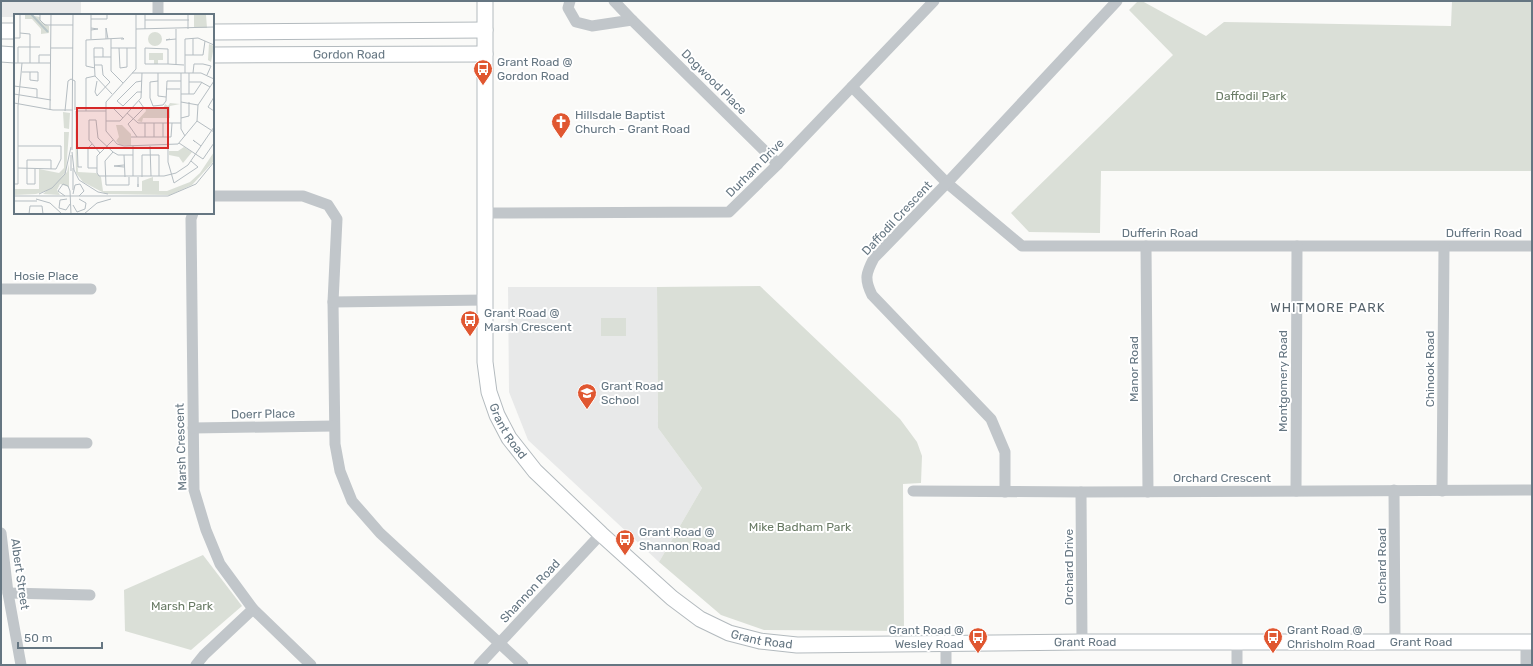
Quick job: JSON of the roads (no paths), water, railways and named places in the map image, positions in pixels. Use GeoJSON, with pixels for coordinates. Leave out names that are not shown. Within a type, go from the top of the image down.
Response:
{"type":"FeatureCollection","features":[{"type":"Feature","properties":{"kind":"street"},"geometry":{"type":"LineString","coordinates":[[158,1],[158,14]]}},
{"type":"Feature","properties":{"kind":"street","name":"Grant Road"},"geometry":{"type":"LineString","coordinates":[[485,1],[485,300],[486,362],[489,392],[497,414],[509,438],[535,471],[601,534],[672,598],[700,619],[728,633],[760,641],[797,645],[1082,642],[1529,642]]}},
{"type":"Feature","properties":{"kind":"street"},"geometry":{"type":"LineString","coordinates":[[570,1],[568,8],[576,22],[592,26],[632,20]]}},
{"type":"Feature","properties":{"kind":"street","name":"Dogwood Place"},"geometry":{"type":"LineString","coordinates":[[614,1],[778,164]]}},
{"type":"Feature","properties":{"kind":"street","name":"Durham Drive"},"geometry":{"type":"LineString","coordinates":[[486,213],[729,212],[778,164],[934,1]]}},
{"type":"Feature","properties":{"kind":"street","name":"Daffodil Crescent"},"geometry":{"type":"LineString","coordinates":[[1005,492],[1005,452],[991,419],[872,295],[866,284],[867,272],[874,258],[947,183],[1117,1]]}},
{"type":"Feature","properties":{"kind":"street","name":"Gordon Road"},"geometry":{"type":"LineString","coordinates":[[214,32],[485,30]]}},
{"type":"Feature","properties":{"kind":"street"},"geometry":{"type":"LineString","coordinates":[[1,31],[14,31]]}},
{"type":"Feature","properties":{"kind":"street"},"geometry":{"type":"LineString","coordinates":[[326,31],[326,55]]}},
{"type":"Feature","properties":{"kind":"street"},"geometry":{"type":"LineString","coordinates":[[1,54],[14,55]]}},
{"type":"Feature","properties":{"kind":"street","name":"Gordon Road"},"geometry":{"type":"LineString","coordinates":[[214,55],[485,54]]}},
{"type":"Feature","properties":{"kind":"street","name":"Dufferin Road"},"geometry":{"type":"LineString","coordinates":[[852,87],[947,183],[1022,246],[1532,246]]}},
{"type":"Feature","properties":{"kind":"street"},"geometry":{"type":"LineString","coordinates":[[214,196],[303,196],[328,205],[337,219],[333,302],[335,444],[340,471],[352,501],[380,533],[523,665]]}},
{"type":"Feature","properties":{"kind":"street","name":"Marsh Crescent"},"geometry":{"type":"LineString","coordinates":[[193,214],[191,219],[194,490],[206,530],[220,564],[253,609],[311,665]]}},
{"type":"Feature","properties":{"kind":"street","name":"Manor Road"},"geometry":{"type":"LineString","coordinates":[[1146,246],[1148,492]]}},
{"type":"Feature","properties":{"kind":"street","name":"Montgomery Road"},"geometry":{"type":"LineString","coordinates":[[1296,491],[1297,246]]}},
{"type":"Feature","properties":{"kind":"street","name":"Chinook Road"},"geometry":{"type":"LineString","coordinates":[[1442,491],[1444,247]]}},
{"type":"Feature","properties":{"kind":"street","name":"Hosie Place"},"geometry":{"type":"LineString","coordinates":[[1,289],[91,289]]}},
{"type":"Feature","properties":{"kind":"street"},"geometry":{"type":"LineString","coordinates":[[333,302],[485,300]]}},
{"type":"Feature","properties":{"kind":"street","name":"Doerr Place"},"geometry":{"type":"LineString","coordinates":[[193,428],[334,426]]}},
{"type":"Feature","properties":{"kind":"street"},"geometry":{"type":"LineString","coordinates":[[1,443],[87,443]]}},
{"type":"Feature","properties":{"kind":"street","name":"Orchard Road"},"geometry":{"type":"LineString","coordinates":[[1394,490],[1395,642]]}},
{"type":"Feature","properties":{"kind":"street","name":"Orchard Crescent"},"geometry":{"type":"LineString","coordinates":[[913,491],[1148,492],[1532,490]]}},
{"type":"Feature","properties":{"kind":"street","name":"Orchard Drive"},"geometry":{"type":"LineString","coordinates":[[1081,492],[1082,642]]}},
{"type":"Feature","properties":{"kind":"street","name":"Albert Street"},"geometry":{"type":"LineString","coordinates":[[1,533],[8,593],[21,665]]}},
{"type":"Feature","properties":{"kind":"street","name":"Shannon Road"},"geometry":{"type":"LineString","coordinates":[[479,665],[601,534]]}},
{"type":"Feature","properties":{"kind":"street"},"geometry":{"type":"LineString","coordinates":[[8,593],[90,595]]}},
{"type":"Feature","properties":{"kind":"street"},"geometry":{"type":"LineString","coordinates":[[196,665],[204,655],[253,609]]}},
{"type":"Feature","properties":{"kind":"street"},"geometry":{"type":"LineString","coordinates":[[1526,665],[1529,642]]}},
{"type":"Feature","properties":{"kind":"street"},"geometry":{"type":"LineString","coordinates":[[1237,643],[1237,665]]}},
{"type":"Feature","properties":{"kind":"street"},"geometry":{"type":"LineString","coordinates":[[946,644],[946,665]]}},
{"type":"Feature","properties":{"kind":"place","name":"Grant Road @ Gordon Road"},"geometry":{"type":"Point","coordinates":[483,86]}},
{"type":"Feature","properties":{"kind":"place","name":"Hillsdale Baptist Church - Grant Road"},"geometry":{"type":"Point","coordinates":[561,139]}},
{"type":"Feature","properties":{"kind":"place","name":"Grant Road @ Marsh Crescent"},"geometry":{"type":"Point","coordinates":[470,337]}},
{"type":"Feature","properties":{"kind":"place","name":"Grant Road School"},"geometry":{"type":"Point","coordinates":[587,410]}},
{"type":"Feature","properties":{"kind":"place","name":"Grant Road @ Shannon Road"},"geometry":{"type":"Point","coordinates":[625,556]}},
{"type":"Feature","properties":{"kind":"place","name":"Grant Road @ Wesley Road"},"geometry":{"type":"Point","coordinates":[978,654]}},
{"type":"Feature","properties":{"kind":"place","name":"Grant Road @ Chrisholm Road"},"geometry":{"type":"Point","coordinates":[1273,654]}},
{"type":"Feature","properties":{"kind":"district","name":"WHITMORE PARK"},"geometry":{"type":"Point","coordinates":[1328,307]}},
{"type":"Feature","properties":{"kind":"park label","name":"Daffodil Park"},"geometry":{"type":"Point","coordinates":[1251,96]}},
{"type":"Feature","properties":{"kind":"park label","name":"Mike Badham Park"},"geometry":{"type":"Point","coordinates":[800,527]}},
{"type":"Feature","properties":{"kind":"park label","name":"Marsh Park"},"geometry":{"type":"Point","coordinates":[182,606]}}]}
